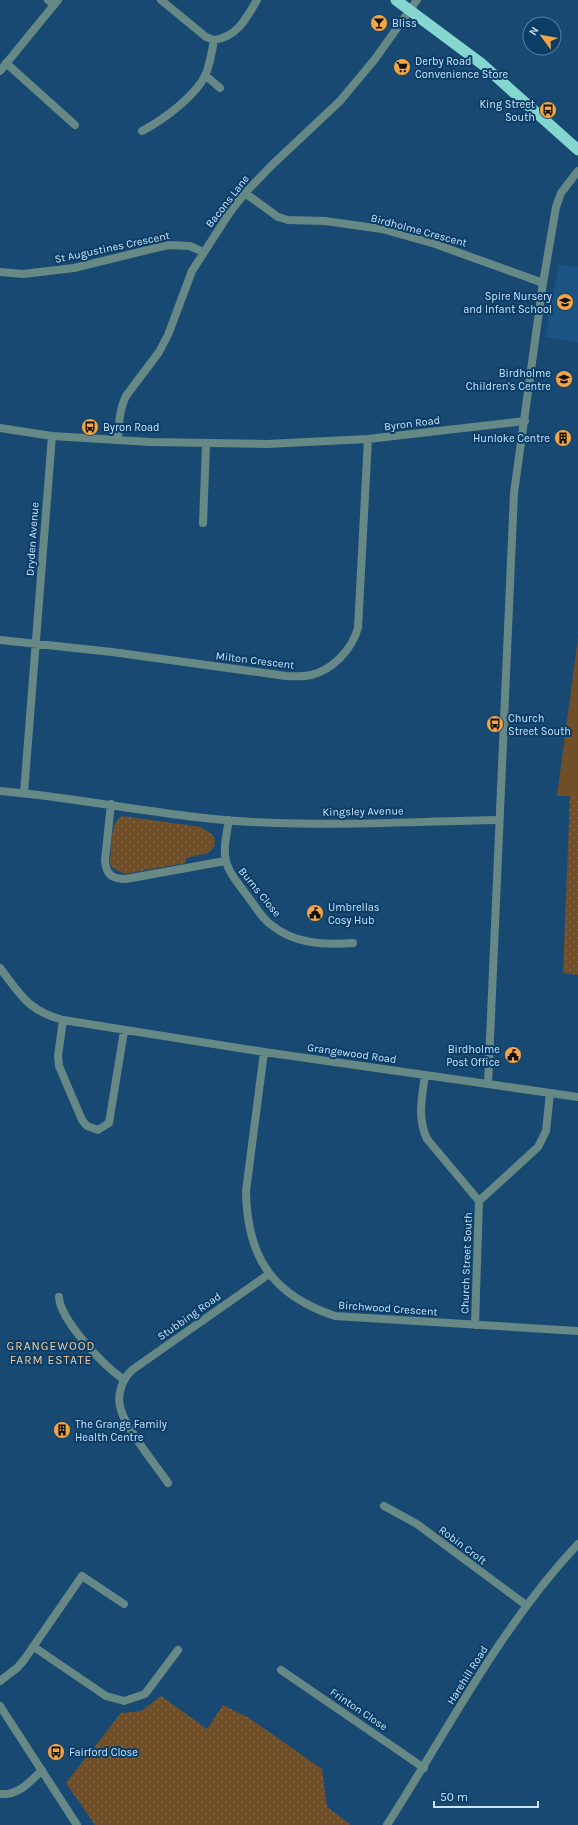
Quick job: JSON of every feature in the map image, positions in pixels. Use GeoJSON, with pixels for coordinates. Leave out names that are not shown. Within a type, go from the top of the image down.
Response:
{"type":"FeatureCollection","features":[{"type":"Feature","properties":{"kind":"highway"},"geometry":{"type":"LineString","coordinates":[[396,0],[482,64],[578,150]]}},
{"type":"Feature","properties":{"kind":"street"},"geometry":{"type":"LineString","coordinates":[[161,0],[206,37],[214,40],[222,39],[233,33],[243,24],[257,0]]}},
{"type":"Feature","properties":{"kind":"street","name":"Bacons Lane"},"geometry":{"type":"LineString","coordinates":[[118,439],[119,417],[122,404],[126,396],[159,352],[168,335],[192,271],[230,212],[245,192],[272,164],[340,101],[375,59],[417,0]]}},
{"type":"Feature","properties":{"kind":"street"},"geometry":{"type":"LineString","coordinates":[[0,71],[53,2]]}},
{"type":"Feature","properties":{"kind":"street"},"geometry":{"type":"LineString","coordinates":[[142,131],[160,122],[189,96],[205,75],[211,58],[214,40]]}},
{"type":"Feature","properties":{"kind":"street"},"geometry":{"type":"LineString","coordinates":[[6,64],[75,125]]}},
{"type":"Feature","properties":{"kind":"street"},"geometry":{"type":"LineString","coordinates":[[205,75],[220,88]]}},
{"type":"Feature","properties":{"kind":"street"},"geometry":{"type":"LineString","coordinates":[[488,1084],[498,820],[514,493],[543,283],[559,200],[567,183],[578,171]]}},
{"type":"Feature","properties":{"kind":"street","name":"Birdholme Crescent"},"geometry":{"type":"LineString","coordinates":[[245,192],[278,217],[288,220],[325,221],[382,229],[442,246],[543,283]]}},
{"type":"Feature","properties":{"kind":"street","name":"St Augustines Crescent"},"geometry":{"type":"LineString","coordinates":[[0,272],[23,274],[74,268],[168,245],[190,246],[203,252]]}},
{"type":"Feature","properties":{"kind":"street","name":"Byron Road"},"geometry":{"type":"LineString","coordinates":[[0,428],[52,436],[206,444],[267,444],[368,439],[525,421]]}},
{"type":"Feature","properties":{"kind":"street","name":"Dryden Avenue"},"geometry":{"type":"LineString","coordinates":[[24,793],[34,644],[52,436]]}},
{"type":"Feature","properties":{"kind":"street","name":"Milton Crescent"},"geometry":{"type":"LineString","coordinates":[[34,644],[286,676],[312,675],[328,668],[347,650],[356,636],[358,628],[368,439]]}},
{"type":"Feature","properties":{"kind":"street"},"geometry":{"type":"LineString","coordinates":[[203,523],[206,444]]}},
{"type":"Feature","properties":{"kind":"street"},"geometry":{"type":"LineString","coordinates":[[0,640],[34,644]]}},
{"type":"Feature","properties":{"kind":"street","name":"Kingsley Avenue"},"geometry":{"type":"LineString","coordinates":[[0,791],[110,804],[158,813],[277,824],[498,820]]}},
{"type":"Feature","properties":{"kind":"street"},"geometry":{"type":"LineString","coordinates":[[110,804],[105,860],[106,869],[110,876],[117,879],[126,879],[225,861],[224,846],[229,820]]}},
{"type":"Feature","properties":{"kind":"street","name":"Burns Close"},"geometry":{"type":"LineString","coordinates":[[225,861],[229,872],[268,923],[282,932],[313,944],[353,943]]}},
{"type":"Feature","properties":{"kind":"street","name":"Grangewood Road"},"geometry":{"type":"LineString","coordinates":[[0,968],[34,1009],[46,1016],[63,1020],[124,1031],[264,1052],[578,1097]]}},
{"type":"Feature","properties":{"kind":"street"},"geometry":{"type":"LineString","coordinates":[[63,1020],[58,1056],[59,1066],[82,1120],[87,1126],[98,1130],[109,1122],[124,1031]]}},
{"type":"Feature","properties":{"kind":"street","name":"Birchwood Crescent"},"geometry":{"type":"LineString","coordinates":[[264,1052],[246,1191],[246,1204],[250,1236],[258,1255],[270,1274],[280,1286],[296,1299],[310,1307],[335,1316],[475,1326],[578,1331]]}},
{"type":"Feature","properties":{"kind":"street","name":"Church Street South"},"geometry":{"type":"LineString","coordinates":[[425,1075],[420,1119],[423,1132],[427,1139],[479,1201],[475,1326]]}},
{"type":"Feature","properties":{"kind":"street","name":"Church Street South"},"geometry":{"type":"LineString","coordinates":[[479,1201],[538,1147],[546,1131],[550,1093]]}},
{"type":"Feature","properties":{"kind":"street","name":"Stubbing Road"},"geometry":{"type":"LineString","coordinates":[[123,1379],[132,1370],[270,1274]]}},
{"type":"Feature","properties":{"kind":"street"},"geometry":{"type":"LineString","coordinates":[[59,1297],[62,1308],[96,1356],[109,1369],[123,1379],[119,1396],[120,1409],[127,1422],[168,1483]]}},
{"type":"Feature","properties":{"kind":"street","name":"Robin Croft"},"geometry":{"type":"LineString","coordinates":[[384,1506],[417,1524],[526,1605]]}},
{"type":"Feature","properties":{"kind":"street","name":"Harehill Road"},"geometry":{"type":"LineString","coordinates":[[387,1825],[424,1768],[488,1660],[526,1605],[556,1567],[578,1544]]}},
{"type":"Feature","properties":{"kind":"street"},"geometry":{"type":"LineString","coordinates":[[0,1681],[17,1668],[82,1576],[124,1604]]}},
{"type":"Feature","properties":{"kind":"street"},"geometry":{"type":"LineString","coordinates":[[34,1646],[106,1696],[124,1701],[145,1694],[178,1650]]}},
{"type":"Feature","properties":{"kind":"street","name":"Frinton Close"},"geometry":{"type":"LineString","coordinates":[[281,1670],[424,1768]]}},
{"type":"Feature","properties":{"kind":"street"},"geometry":{"type":"LineString","coordinates":[[0,1706],[77,1825]]}},
{"type":"Feature","properties":{"kind":"street"},"geometry":{"type":"LineString","coordinates":[[0,1794],[16,1792],[27,1785],[42,1770]]}},
{"type":"Feature","properties":{"kind":"shaded area","name":"Spire Nursery and Infant School"},"geometry":{"type":"Polygon","coordinates":[[[559,264],[578,267],[578,343],[545,337],[559,264]]]}},
{"type":"Feature","properties":{"kind":"shaded area"},"geometry":{"type":"Polygon","coordinates":[[[578,637],[578,796],[557,796],[578,637]]]}},
{"type":"Feature","properties":{"kind":"shaded area"},"geometry":{"type":"Polygon","coordinates":[[[570,796],[578,796],[578,975],[563,973],[570,796]]]}},
{"type":"Feature","properties":{"kind":"shaded area"},"geometry":{"type":"Polygon","coordinates":[[[122,816],[201,827],[213,835],[215,841],[214,847],[208,853],[186,858],[185,863],[124,874],[112,867],[110,862],[113,830],[118,819],[122,816]]]}},
{"type":"Feature","properties":{"kind":"shaded area"},"geometry":{"type":"Polygon","coordinates":[[[161,1696],[207,1729],[223,1705],[249,1718],[322,1769],[327,1807],[351,1825],[95,1825],[66,1783],[121,1713],[141,1711],[161,1696]]]}},
{"type":"Feature","properties":{"kind":"place","name":"Bliss"},"geometry":{"type":"Point","coordinates":[379,23]}},
{"type":"Feature","properties":{"kind":"place","name":"Derby Road Convenience Store"},"geometry":{"type":"Point","coordinates":[402,67]}},
{"type":"Feature","properties":{"kind":"place","name":"King Street South"},"geometry":{"type":"Point","coordinates":[548,110]}},
{"type":"Feature","properties":{"kind":"place","name":"Spire Nursery and Infant School"},"geometry":{"type":"Point","coordinates":[565,302]}},
{"type":"Feature","properties":{"kind":"place","name":"Birdholme Children's Centre"},"geometry":{"type":"Point","coordinates":[564,379]}},
{"type":"Feature","properties":{"kind":"place","name":"Byron Road"},"geometry":{"type":"Point","coordinates":[90,427]}},
{"type":"Feature","properties":{"kind":"place","name":"Hunloke Centre"},"geometry":{"type":"Point","coordinates":[563,438]}},
{"type":"Feature","properties":{"kind":"place","name":"Church Street South"},"geometry":{"type":"Point","coordinates":[495,724]}},
{"type":"Feature","properties":{"kind":"place","name":"Umbrellas Cosy Hub"},"geometry":{"type":"Point","coordinates":[315,913]}},
{"type":"Feature","properties":{"kind":"place","name":"Birdholme Post Office"},"geometry":{"type":"Point","coordinates":[513,1055]}},
{"type":"Feature","properties":{"kind":"place","name":"The Grange Family Health Centre"},"geometry":{"type":"Point","coordinates":[62,1430]}},
{"type":"Feature","properties":{"kind":"place","name":"Fairford Close"},"geometry":{"type":"Point","coordinates":[56,1752]}},
{"type":"Feature","properties":{"kind":"district","name":"GRANGEWOOD FARM ESTATE"},"geometry":{"type":"Point","coordinates":[51,1353]}}]}
